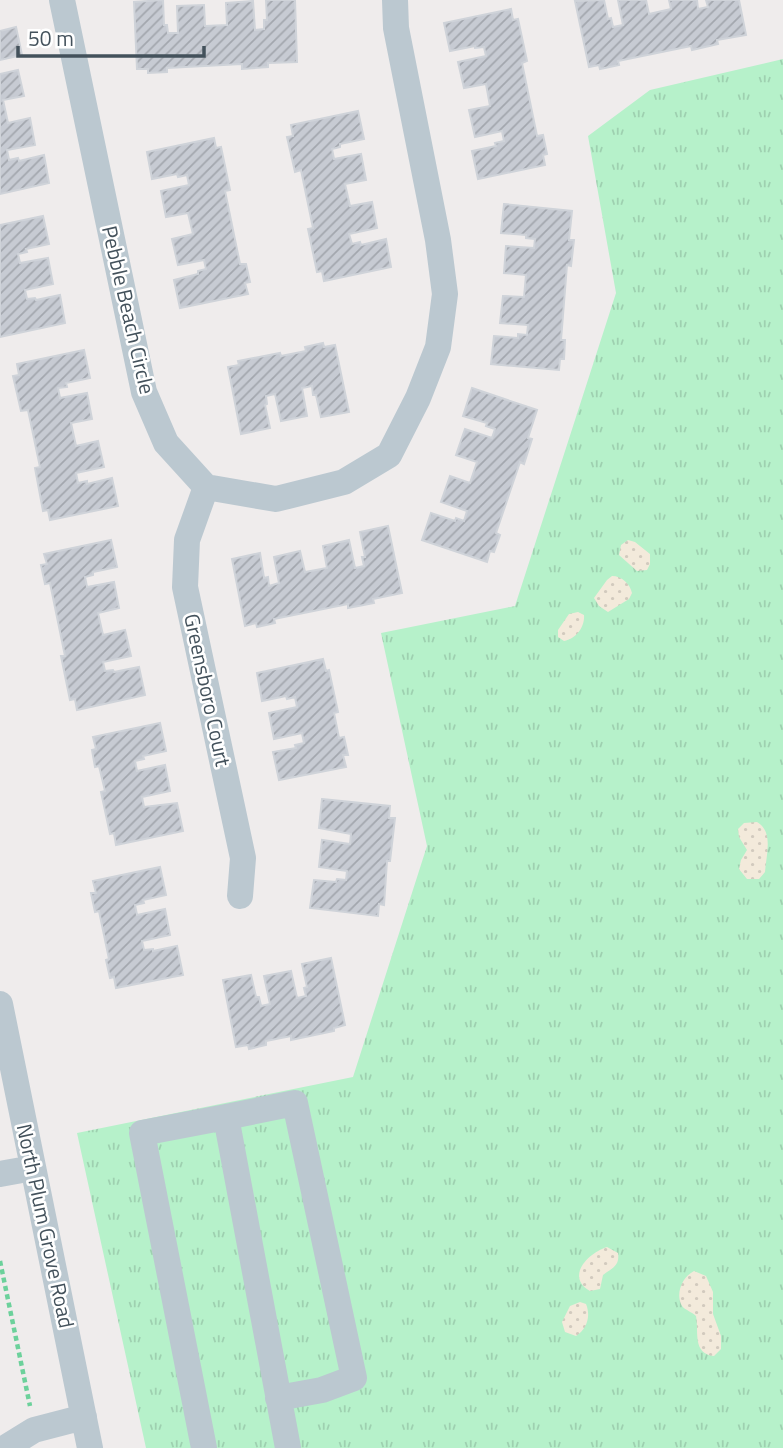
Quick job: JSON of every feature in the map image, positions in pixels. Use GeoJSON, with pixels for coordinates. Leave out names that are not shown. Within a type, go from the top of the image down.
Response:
{"type":"FeatureCollection","features":[{"type":"Feature","properties":{"kind":"street","name":"Pebble Beach Circle"},"geometry":{"type":"LineString","coordinates":[[62,0],[144,393],[166,443],[206,487]]}},
{"type":"Feature","properties":{"kind":"street"},"geometry":{"type":"LineString","coordinates":[[206,487],[276,499],[344,482],[389,455],[418,398],[438,347],[445,294],[438,240],[396,27],[395,0]]}},
{"type":"Feature","properties":{"kind":"street","name":"Greensboro Court"},"geometry":{"type":"LineString","coordinates":[[206,487],[187,540],[186,587],[243,858],[240,895]]}},
{"type":"Feature","properties":{"kind":"street","name":"North Plum Grove Road"},"geometry":{"type":"LineString","coordinates":[[0,1004],[90,1448]]}},
{"type":"Feature","properties":{"kind":"street"},"geometry":{"type":"LineString","coordinates":[[204,1448],[142,1133],[295,1103],[354,1378],[322,1390],[278,1398]]}},
{"type":"Feature","properties":{"kind":"street"},"geometry":{"type":"LineString","coordinates":[[226,1117],[288,1448]]}},
{"type":"Feature","properties":{"kind":"street"},"geometry":{"type":"LineString","coordinates":[[0,1174],[33,1168]]}},
{"type":"Feature","properties":{"kind":"street"},"geometry":{"type":"LineString","coordinates":[[5,1448],[34,1430],[84,1417]]}},
{"type":"Feature","properties":{"kind":"path"},"geometry":{"type":"LineString","coordinates":[[0,1261],[34,1430]]}},
{"type":"Feature","properties":{"kind":"green space"},"geometry":{"type":"Polygon","coordinates":[[[783,59],[783,1448],[146,1448],[77,1133],[353,1077],[427,846],[381,633],[515,606],[616,293],[588,136],[650,90],[783,59]]]}},
{"type":"Feature","properties":{"kind":"sand"},"geometry":{"type":"Polygon","coordinates":[[[628,540],[650,554],[647,570],[637,571],[619,555],[621,545],[628,540]]]}},
{"type":"Feature","properties":{"kind":"sand"},"geometry":{"type":"Polygon","coordinates":[[[612,576],[625,581],[632,593],[629,599],[608,612],[599,606],[594,598],[612,576]]]}},
{"type":"Feature","properties":{"kind":"sand"},"geometry":{"type":"Polygon","coordinates":[[[578,612],[584,615],[581,628],[576,635],[564,641],[558,637],[558,630],[569,614],[578,612]]]}},
{"type":"Feature","properties":{"kind":"sand"},"geometry":{"type":"Polygon","coordinates":[[[757,822],[766,832],[767,838],[765,872],[759,879],[747,879],[739,869],[747,850],[739,837],[738,829],[744,823],[757,822]]]}},
{"type":"Feature","properties":{"kind":"sand"},"geometry":{"type":"Polygon","coordinates":[[[607,1247],[618,1253],[618,1261],[603,1275],[600,1289],[590,1291],[579,1279],[579,1273],[593,1254],[607,1247]]]}},
{"type":"Feature","properties":{"kind":"sand"},"geometry":{"type":"Polygon","coordinates":[[[694,1271],[706,1276],[713,1292],[713,1314],[721,1336],[721,1349],[714,1356],[702,1351],[698,1341],[696,1316],[683,1307],[680,1301],[681,1286],[686,1277],[694,1271]]]}},
{"type":"Feature","properties":{"kind":"sand"},"geometry":{"type":"Polygon","coordinates":[[[580,1302],[586,1304],[588,1318],[583,1330],[576,1336],[565,1332],[562,1322],[570,1306],[580,1302]]]}},
{"type":"Feature","properties":{"kind":"building"},"geometry":{"type":"Polygon","coordinates":[[[163,0],[164,25],[167,25],[168,33],[178,33],[177,6],[204,5],[205,26],[227,25],[226,3],[253,1],[255,30],[264,29],[264,20],[267,20],[266,0],[295,0],[297,62],[268,63],[268,67],[242,69],[242,64],[167,68],[167,72],[148,73],[148,69],[137,69],[134,2],[163,0]]]}},
{"type":"Feature","properties":{"kind":"building"},"geometry":{"type":"Polygon","coordinates":[[[604,0],[608,19],[611,18],[613,27],[623,25],[618,0],[646,0],[649,14],[671,9],[669,0],[697,0],[698,9],[708,7],[706,0],[739,0],[746,35],[717,40],[718,44],[692,50],[691,46],[618,61],[619,65],[600,69],[599,65],[589,67],[575,1],[604,0]]]}},
{"type":"Feature","properties":{"kind":"building"},"geometry":{"type":"Polygon","coordinates":[[[511,9],[513,20],[518,19],[527,61],[522,63],[537,136],[543,135],[547,154],[543,155],[545,165],[478,179],[472,151],[496,146],[495,143],[504,141],[502,131],[475,137],[469,110],[490,106],[486,84],[464,88],[458,62],[486,56],[484,47],[450,51],[444,23],[511,9]]]}},
{"type":"Feature","properties":{"kind":"building"},"geometry":{"type":"Polygon","coordinates":[[[16,27],[22,55],[0,60],[0,31],[16,27]]]}},
{"type":"Feature","properties":{"kind":"building"},"geometry":{"type":"Polygon","coordinates":[[[18,70],[24,96],[3,100],[8,123],[30,118],[35,145],[7,150],[9,160],[18,158],[19,161],[44,155],[49,183],[0,194],[0,74],[18,70]]]}},
{"type":"Feature","properties":{"kind":"building"},"geometry":{"type":"Polygon","coordinates":[[[358,111],[364,139],[340,144],[340,147],[332,149],[334,159],[361,154],[366,180],[345,184],[350,206],[372,202],[377,228],[349,234],[352,244],[360,242],[361,245],[386,239],[391,267],[324,281],[322,271],[317,272],[308,229],[313,228],[301,170],[295,172],[287,137],[293,136],[291,125],[358,111]]]}},
{"type":"Feature","properties":{"kind":"building"},"geometry":{"type":"Polygon","coordinates":[[[214,138],[216,148],[221,147],[230,190],[225,191],[240,264],[246,264],[250,282],[245,283],[248,294],[180,308],[174,280],[198,274],[198,271],[206,269],[204,260],[178,265],[172,239],[193,234],[188,213],[166,217],[161,191],[189,185],[187,175],[178,177],[177,174],[152,179],[147,152],[214,138]]]}},
{"type":"Feature","properties":{"kind":"building"},"geometry":{"type":"Polygon","coordinates":[[[504,204],[572,211],[569,240],[574,240],[571,266],[567,265],[561,340],[565,340],[564,359],[560,359],[559,370],[491,364],[494,336],[518,338],[518,334],[527,335],[528,325],[500,323],[503,296],[524,297],[526,275],[504,273],[506,246],[534,248],[535,239],[526,238],[526,235],[501,233],[504,204]]]}},
{"type":"Feature","properties":{"kind":"building"},"geometry":{"type":"Polygon","coordinates":[[[43,216],[49,244],[26,249],[27,252],[18,254],[20,263],[48,258],[53,284],[25,290],[27,299],[60,295],[65,323],[0,337],[0,225],[43,216]]]}},
{"type":"Feature","properties":{"kind":"building"},"geometry":{"type":"Polygon","coordinates":[[[323,343],[324,347],[335,345],[349,412],[321,417],[312,386],[302,388],[307,416],[281,421],[275,394],[266,396],[265,405],[270,428],[241,434],[228,367],[239,365],[238,361],[306,351],[305,347],[323,343]]]}},
{"type":"Feature","properties":{"kind":"building"},"geometry":{"type":"Polygon","coordinates":[[[84,350],[90,378],[66,383],[67,387],[58,388],[60,398],[87,393],[92,419],[71,423],[76,446],[98,441],[104,467],[76,473],[78,483],[87,481],[87,484],[112,478],[118,506],[50,520],[48,510],[43,511],[35,468],[40,467],[28,410],[21,411],[13,376],[19,375],[17,364],[84,350]]]}},
{"type":"Feature","properties":{"kind":"building"},"geometry":{"type":"Polygon","coordinates":[[[472,388],[537,410],[528,438],[532,439],[524,464],[520,462],[496,533],[500,535],[487,562],[422,540],[431,513],[455,521],[456,518],[464,521],[467,511],[441,502],[450,476],[470,483],[477,462],[456,455],[465,429],[492,438],[495,429],[486,426],[487,423],[463,416],[472,388]]]}},
{"type":"Feature","properties":{"kind":"building"},"geometry":{"type":"Polygon","coordinates":[[[388,526],[402,593],[373,599],[374,603],[348,608],[348,604],[274,619],[275,623],[257,627],[256,623],[245,626],[232,559],[260,553],[264,578],[268,577],[269,586],[279,583],[274,557],[300,551],[305,572],[327,568],[323,546],[349,540],[355,568],[364,566],[360,532],[388,526]]]}},
{"type":"Feature","properties":{"kind":"building"},"geometry":{"type":"Polygon","coordinates":[[[111,540],[117,567],[93,572],[93,575],[85,577],[87,587],[114,582],[119,608],[98,613],[103,635],[125,630],[131,656],[103,662],[105,671],[139,667],[145,695],[77,710],[75,699],[70,700],[61,656],[65,656],[50,583],[45,584],[41,565],[47,564],[44,554],[111,540]]]}},
{"type":"Feature","properties":{"kind":"building"},"geometry":{"type":"Polygon","coordinates":[[[323,659],[326,671],[329,670],[338,712],[334,713],[339,738],[344,737],[348,755],[343,755],[346,767],[279,780],[273,752],[296,748],[295,745],[304,743],[302,733],[274,739],[269,713],[297,707],[295,697],[262,701],[257,673],[323,659]]]}},
{"type":"Feature","properties":{"kind":"building"},"geometry":{"type":"Polygon","coordinates":[[[160,723],[166,751],[143,756],[144,759],[135,761],[137,771],[165,765],[170,791],[142,797],[144,807],[177,803],[183,831],[116,845],[114,833],[110,834],[101,792],[105,791],[99,766],[95,767],[92,750],[96,749],[93,737],[160,723]]]}},
{"type":"Feature","properties":{"kind":"building"},"geometry":{"type":"Polygon","coordinates":[[[322,799],[390,806],[389,818],[395,818],[390,861],[387,861],[384,905],[379,904],[378,916],[310,908],[314,880],[346,880],[347,871],[319,867],[322,840],[350,844],[351,834],[319,828],[322,799]]]}},
{"type":"Feature","properties":{"kind":"building"},"geometry":{"type":"Polygon","coordinates":[[[160,867],[166,895],[143,900],[144,903],[135,905],[137,915],[165,909],[170,935],[142,941],[144,950],[177,946],[183,975],[116,988],[114,977],[110,978],[106,960],[109,959],[99,911],[95,912],[91,893],[96,893],[93,881],[160,867]]]}},
{"type":"Feature","properties":{"kind":"building"},"geometry":{"type":"Polygon","coordinates":[[[331,958],[345,1025],[334,1028],[334,1031],[291,1040],[291,1036],[266,1041],[266,1045],[249,1049],[248,1045],[236,1047],[223,980],[251,975],[261,1006],[270,1004],[264,976],[291,971],[297,998],[306,996],[304,988],[307,987],[302,964],[331,958]]]}}]}
